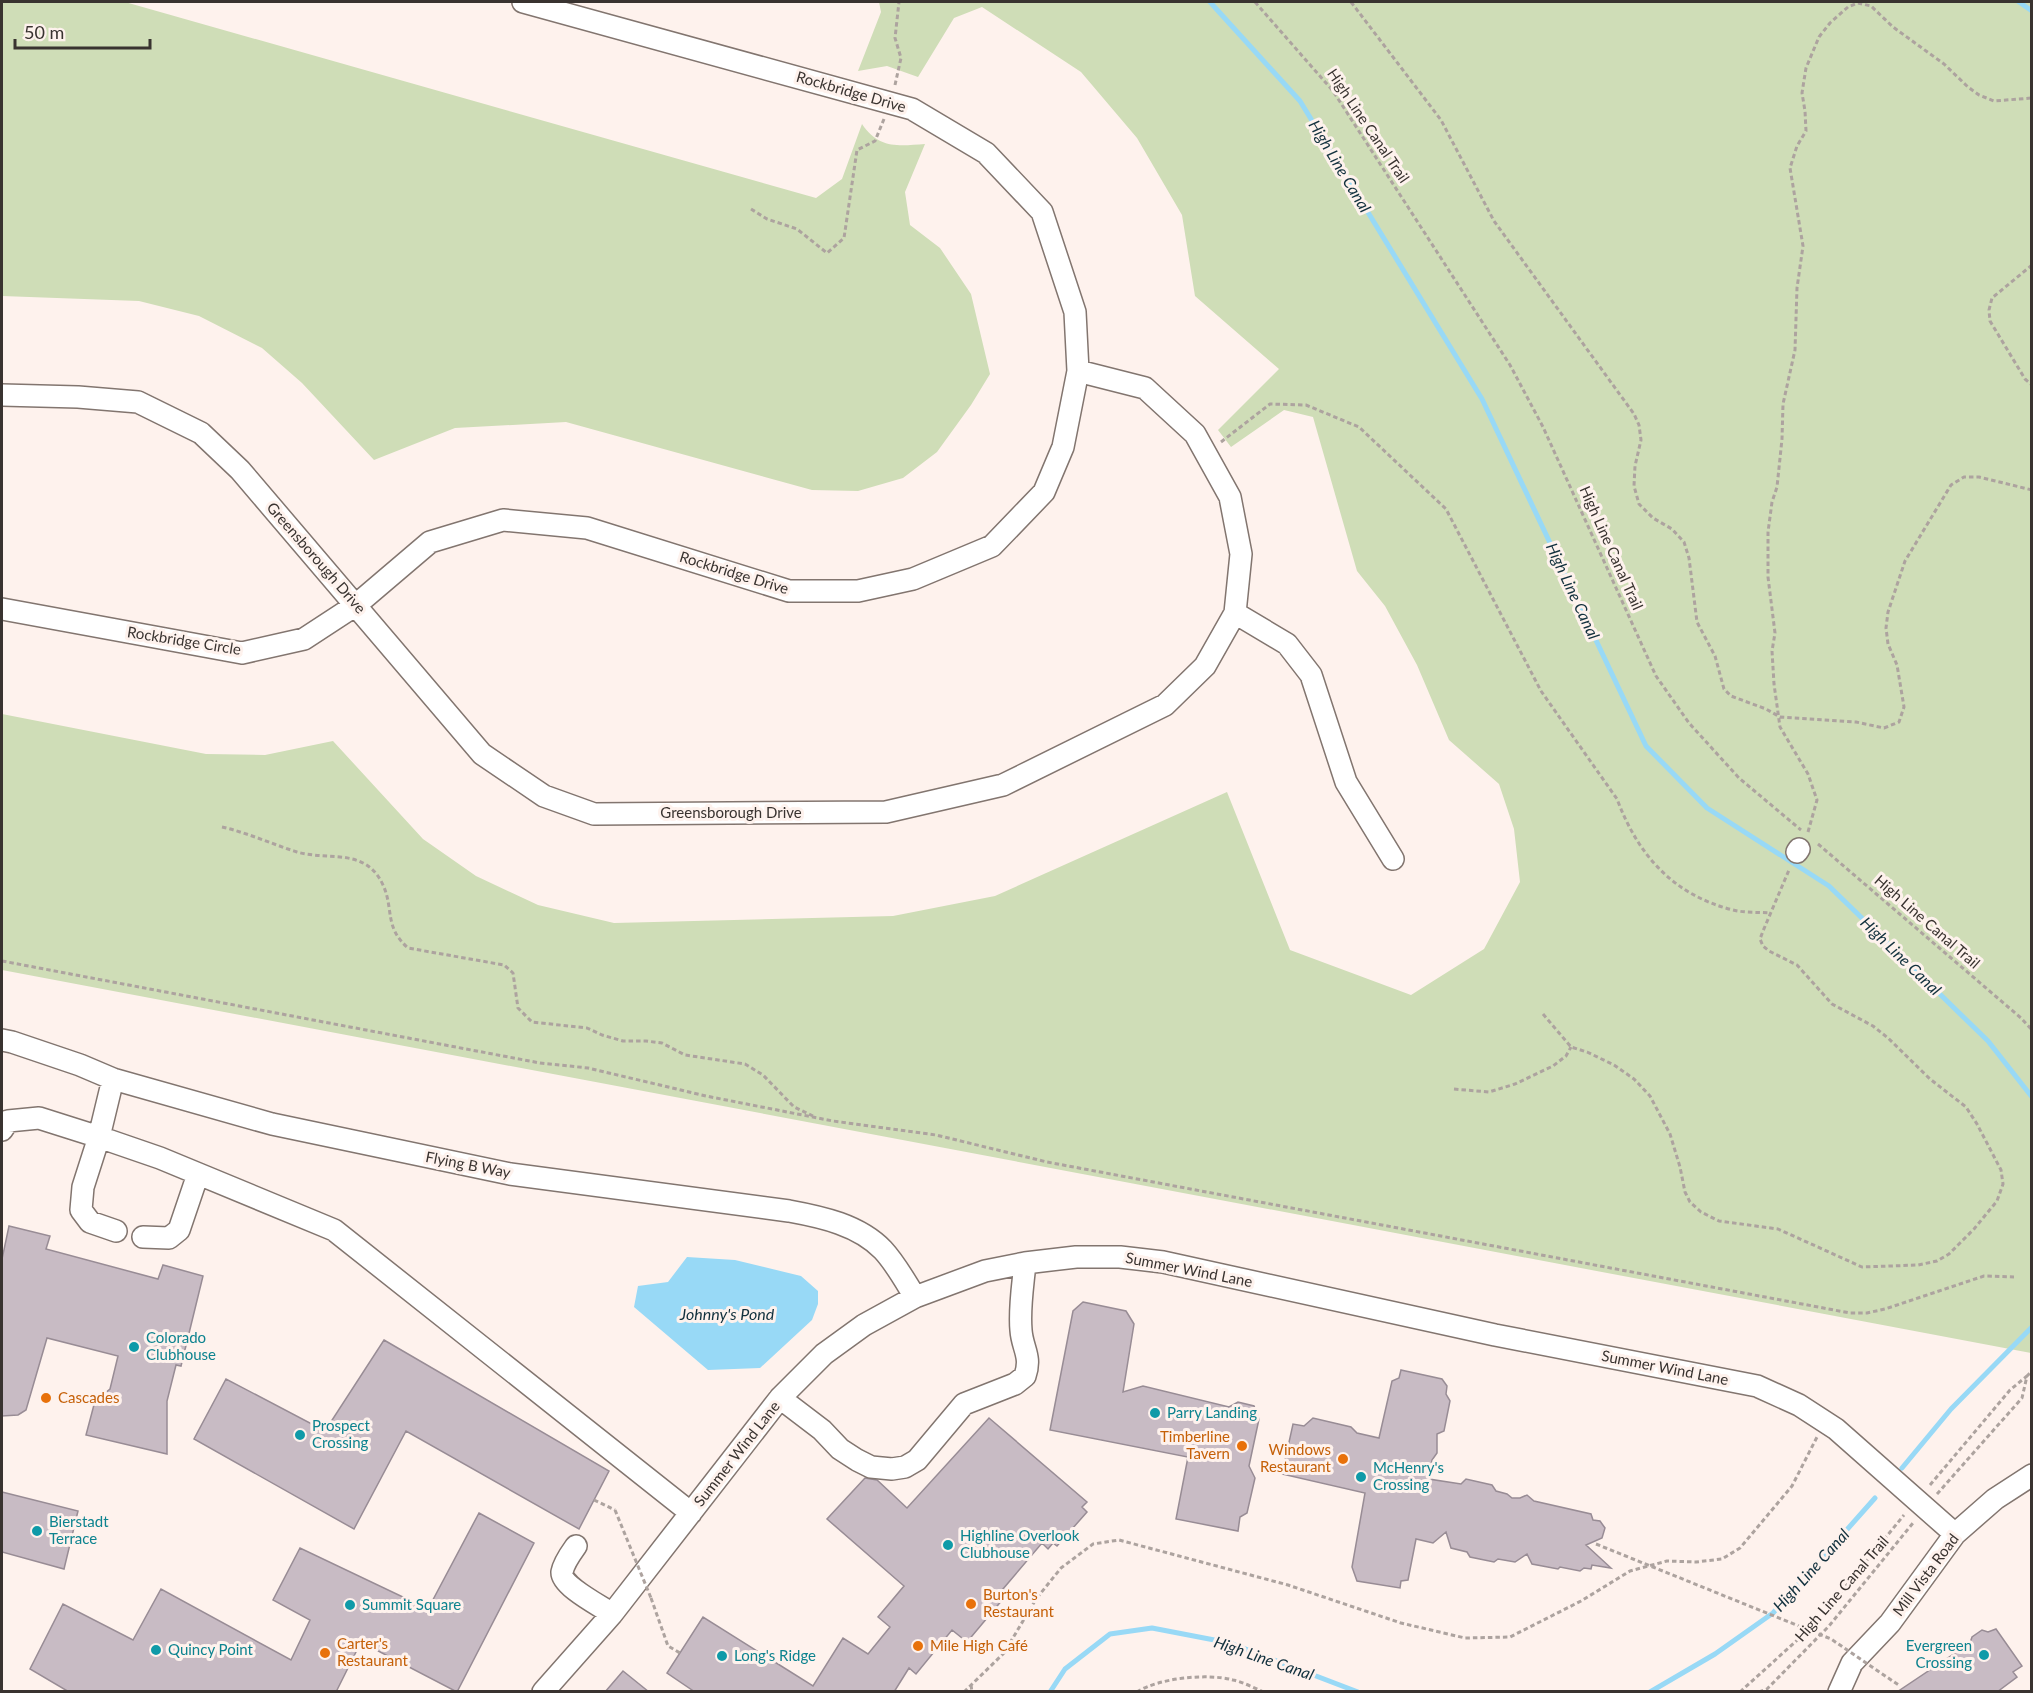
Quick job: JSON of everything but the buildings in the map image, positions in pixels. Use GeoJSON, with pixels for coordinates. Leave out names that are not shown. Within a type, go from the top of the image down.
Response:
{"type":"FeatureCollection","features":[{"type":"Feature","properties":{"kind":"street","name":"Rockbridge Drive"},"geometry":{"type":"LineString","coordinates":[[356,605],[430,542],[503,520],[587,528],[789,591],[858,591],[913,579],[992,546],[1044,492],[1063,447],[1078,370],[1075,312],[1042,212],[986,153],[912,109],[523,2]]}},
{"type":"Feature","properties":{"kind":"street","name":"Greensborough Drive"},"geometry":{"type":"LineString","coordinates":[[2,395],[78,397],[138,402],[201,433],[240,470],[482,754],[544,796],[594,814],[886,812],[1003,784],[1165,705],[1205,666],[1235,614],[1241,554],[1230,497],[1195,434],[1145,388],[1078,370]]}},
{"type":"Feature","properties":{"kind":"street","name":"Rockbridge Circle"},"geometry":{"type":"LineString","coordinates":[[2,609],[242,653],[304,639],[356,605]]}},
{"type":"Feature","properties":{"kind":"street"},"geometry":{"type":"LineString","coordinates":[[1235,614],[1287,644],[1311,675],[1346,782],[1393,859]]}},
{"type":"Feature","properties":{"kind":"street","name":"Flying B Way"},"geometry":{"type":"LineString","coordinates":[[2,1040],[80,1065],[113,1079],[272,1124],[449,1163],[510,1174],[824,1217],[853,1229],[882,1248],[895,1264],[915,1297]]}},
{"type":"Feature","properties":{"kind":"street"},"geometry":{"type":"LineString","coordinates":[[113,1079],[99,1137],[83,1187],[81,1210],[90,1222],[116,1231]]}},
{"type":"Feature","properties":{"kind":"street"},"geometry":{"type":"LineString","coordinates":[[2,1130],[8,1121],[39,1118],[99,1137],[198,1174],[334,1230],[691,1513]]}},
{"type":"Feature","properties":{"kind":"street"},"geometry":{"type":"LineString","coordinates":[[143,1237],[169,1238],[179,1230],[198,1174]]}},
{"type":"Feature","properties":{"kind":"street","name":"Summer Wind Lane"},"geometry":{"type":"LineString","coordinates":[[543,1692],[612,1614],[780,1398],[824,1354],[864,1325],[915,1297],[985,1271],[1025,1263],[1076,1257],[1120,1257],[1163,1262],[1496,1335],[1757,1386],[1799,1405],[1836,1429],[1927,1498],[1955,1534]]}},
{"type":"Feature","properties":{"kind":"street"},"geometry":{"type":"LineString","coordinates":[[780,1398],[822,1430],[840,1449],[871,1467],[892,1469],[905,1467],[917,1460],[964,1404],[1015,1384],[1025,1376],[1028,1355],[1021,1333],[1020,1315],[1025,1263]]}},
{"type":"Feature","properties":{"kind":"street","name":"Mill Vista Road"},"geometry":{"type":"LineString","coordinates":[[1839,1692],[1852,1663],[1890,1623],[1955,1534],[1995,1499],[2031,1475]]}},
{"type":"Feature","properties":{"kind":"street"},"geometry":{"type":"LineString","coordinates":[[576,1546],[562,1573],[564,1579],[570,1586],[612,1614]]}},
{"type":"Feature","properties":{"kind":"path"},"geometry":{"type":"LineString","coordinates":[[751,208],[767,219],[797,229],[826,253],[844,238],[857,150],[875,141],[890,103],[901,57],[895,38],[899,2]]}},
{"type":"Feature","properties":{"kind":"path","name":"High Line Canal Trail"},"geometry":{"type":"LineString","coordinates":[[1255,2],[1333,91],[1510,365],[1543,427],[1656,676],[1689,723],[1801,846],[2020,1018],[2031,1030]]}},
{"type":"Feature","properties":{"kind":"path"},"geometry":{"type":"LineString","coordinates":[[1351,2],[1441,120],[1494,221],[1634,414],[1639,425],[1641,440],[1634,486],[1639,504],[1653,518],[1672,528],[1684,542],[1689,558],[1697,622],[1715,656],[1724,689],[1731,696],[1766,709],[1780,717],[1856,722],[1884,728],[1899,722],[1904,707],[1897,665],[1888,644],[1886,628],[1888,612],[1905,561],[1951,485],[1964,477],[1979,477],[2031,490]]}},
{"type":"Feature","properties":{"kind":"path"},"geometry":{"type":"LineString","coordinates":[[1801,846],[1817,800],[1808,774],[1780,727],[1774,684],[1772,651],[1775,633],[1768,577],[1768,532],[1772,502],[1777,487],[1783,404],[1795,350],[1797,288],[1803,246],[1790,168],[1797,146],[1806,131],[1802,93],[1806,68],[1819,37],[1830,22],[1848,7],[1858,3],[1871,6],[1893,27],[1944,64],[1979,96],[1994,101],[2031,98]]}},
{"type":"Feature","properties":{"kind":"path"},"geometry":{"type":"LineString","coordinates":[[2031,265],[1992,298],[1989,310],[1990,321],[2031,385]]}},
{"type":"Feature","properties":{"kind":"path"},"geometry":{"type":"LineString","coordinates":[[1206,454],[1270,404],[1306,405],[1359,427],[1446,509],[1541,691],[1617,799],[1639,845],[1651,860],[1667,878],[1711,903],[1735,910],[1770,913]]}},
{"type":"Feature","properties":{"kind":"path"},"geometry":{"type":"LineString","coordinates":[[222,827],[241,831],[300,853],[348,857],[370,867],[383,885],[393,930],[398,939],[408,948],[504,965],[513,973],[518,1008],[532,1022],[587,1028],[623,1041],[662,1043],[685,1055],[745,1064],[763,1075],[794,1107],[819,1118]]}},
{"type":"Feature","properties":{"kind":"path"},"geometry":{"type":"LineString","coordinates":[[1543,1014],[1571,1047],[1614,1065],[1634,1079],[1650,1095],[1670,1134],[1685,1192],[1690,1202],[1701,1212],[1719,1221],[1778,1229],[1862,1266],[1918,1265],[1937,1261],[1949,1254],[1997,1201],[2003,1184],[2001,1170],[1966,1107],[1930,1079],[1873,1026],[1832,1005],[1797,965],[1763,946],[1760,939],[1788,874]]}},
{"type":"Feature","properties":{"kind":"path"},"geometry":{"type":"LineString","coordinates":[[2,961],[540,1063],[588,1068],[706,1096],[819,1118],[936,1135],[1047,1162],[1850,1313],[1866,1313],[1885,1309],[1984,1276],[2013,1277]]}},
{"type":"Feature","properties":{"kind":"path"},"geometry":{"type":"LineString","coordinates":[[1454,1089],[1489,1092],[1515,1084],[1553,1066],[1566,1056],[1571,1047]]}},
{"type":"Feature","properties":{"kind":"path"},"geometry":{"type":"LineString","coordinates":[[1927,1498],[2010,1390],[2031,1371]]}},
{"type":"Feature","properties":{"kind":"path"},"geometry":{"type":"LineString","coordinates":[[1740,1692],[1815,1624],[1927,1498],[2022,1398],[2027,1376]]}},
{"type":"Feature","properties":{"kind":"path"},"geometry":{"type":"LineString","coordinates":[[964,1692],[1004,1653],[1036,1599],[1061,1568],[1094,1544],[1119,1540],[1288,1585],[1401,1623],[1465,1638],[1510,1637],[1581,1601],[1629,1571],[1667,1561],[1696,1562],[1722,1559],[1740,1548],[1792,1486],[1819,1433]]}},
{"type":"Feature","properties":{"kind":"path"},"geometry":{"type":"LineString","coordinates":[[594,1500],[615,1510],[668,1646],[680,1653]]}},
{"type":"Feature","properties":{"kind":"path","name":"High Line Canal Trail"},"geometry":{"type":"LineString","coordinates":[[1759,1692],[1767,1689],[1829,1626],[1913,1523]]}},
{"type":"Feature","properties":{"kind":"path"},"geometry":{"type":"LineString","coordinates":[[1596,1544],[1831,1640],[1900,1686]]}},
{"type":"Feature","properties":{"kind":"path"},"geometry":{"type":"LineString","coordinates":[[1137,1692],[1147,1685],[1201,1676],[1232,1680],[1264,1692]]}},
{"type":"Feature","properties":{"kind":"path"},"geometry":{"type":"LineString","coordinates":[[971,1685],[972,1692]]}},
{"type":"Feature","properties":{"kind":"green space"},"geometry":{"type":"Polygon","coordinates":[[[2,2],[125,2],[816,198],[842,179],[862,124],[868,132],[882,142],[898,145],[925,144],[905,192],[910,225],[940,248],[971,294],[990,374],[937,452],[903,478],[858,491],[812,490],[566,422],[455,428],[374,460],[302,383],[262,348],[199,316],[139,301],[2,296],[2,2]]]}},
{"type":"Feature","properties":{"kind":"green space"},"geometry":{"type":"Polygon","coordinates":[[[879,2],[2031,2],[2031,1353],[2,970],[2,714],[206,754],[265,755],[333,741],[423,839],[476,876],[538,905],[614,923],[893,916],[995,896],[1227,792],[1290,950],[1411,995],[1484,949],[1520,882],[1514,829],[1499,784],[1449,740],[1417,665],[1385,606],[1357,571],[1313,417],[1284,410],[1231,447],[1218,430],[1279,369],[1195,296],[1182,215],[1137,138],[1081,72],[982,7],[954,18],[918,77],[887,66],[858,71],[881,12],[879,2]]]}},
{"type":"Feature","properties":{"kind":"water","name":"Johnny's Pond"},"geometry":{"type":"Polygon","coordinates":[[[687,1257],[735,1260],[801,1276],[818,1291],[818,1304],[812,1320],[760,1368],[708,1370],[634,1307],[638,1286],[668,1282],[687,1257]]]}},
{"type":"Feature","properties":{"kind":"waterway","name":"High Line Canal"},"geometry":{"type":"LineString","coordinates":[[1210,2],[1300,101],[1482,399],[1646,746],[1707,808],[1829,886],[1988,1041],[2032,1097]]}},
{"type":"Feature","properties":{"kind":"waterway"},"geometry":{"type":"LineString","coordinates":[[2019,2],[2032,11]]}},
{"type":"Feature","properties":{"kind":"waterway","name":"High Line Canal"},"geometry":{"type":"LineString","coordinates":[[1902,1468],[1951,1409],[2032,1327]]}},
{"type":"Feature","properties":{"kind":"waterway","name":"High Line Canal"},"geometry":{"type":"LineString","coordinates":[[1650,1692],[1715,1654],[1773,1613],[1875,1498]]}},
{"type":"Feature","properties":{"kind":"waterway","name":"High Line Canal"},"geometry":{"type":"LineString","coordinates":[[1050,1692],[1065,1669],[1110,1634],[1152,1628],[1230,1643],[1358,1692]]}},
{"type":"Feature","properties":{"kind":"place","name":"Colorado Clubhouse"},"geometry":{"type":"Point","coordinates":[134,1347]}},
{"type":"Feature","properties":{"kind":"place","name":"Cascades"},"geometry":{"type":"Point","coordinates":[46,1398]}},
{"type":"Feature","properties":{"kind":"place","name":"Parry Landing"},"geometry":{"type":"Point","coordinates":[1155,1413]}},
{"type":"Feature","properties":{"kind":"place","name":"Prospect Crossing"},"geometry":{"type":"Point","coordinates":[300,1435]}},
{"type":"Feature","properties":{"kind":"place","name":"Timberline Tavern"},"geometry":{"type":"Point","coordinates":[1242,1446]}},
{"type":"Feature","properties":{"kind":"place","name":"Windows Restaurant"},"geometry":{"type":"Point","coordinates":[1343,1459]}},
{"type":"Feature","properties":{"kind":"place","name":"McHenry's Crossing"},"geometry":{"type":"Point","coordinates":[1361,1477]}},
{"type":"Feature","properties":{"kind":"place","name":"Bierstadt Terrace"},"geometry":{"type":"Point","coordinates":[37,1531]}},
{"type":"Feature","properties":{"kind":"place","name":"Highline Overlook Clubhouse"},"geometry":{"type":"Point","coordinates":[948,1545]}},
{"type":"Feature","properties":{"kind":"place","name":"Burton's Restaurant"},"geometry":{"type":"Point","coordinates":[971,1604]}},
{"type":"Feature","properties":{"kind":"place","name":"Summit Square"},"geometry":{"type":"Point","coordinates":[350,1605]}},
{"type":"Feature","properties":{"kind":"place","name":"Mile High Café"},"geometry":{"type":"Point","coordinates":[918,1646]}},
{"type":"Feature","properties":{"kind":"place","name":"Quincy Point"},"geometry":{"type":"Point","coordinates":[156,1650]}},
{"type":"Feature","properties":{"kind":"place","name":"Carter's Restaurant"},"geometry":{"type":"Point","coordinates":[325,1653]}},
{"type":"Feature","properties":{"kind":"place","name":"Evergreen Crossing"},"geometry":{"type":"Point","coordinates":[1984,1655]}},
{"type":"Feature","properties":{"kind":"place","name":"Long's Ridge"},"geometry":{"type":"Point","coordinates":[722,1656]}}]}
